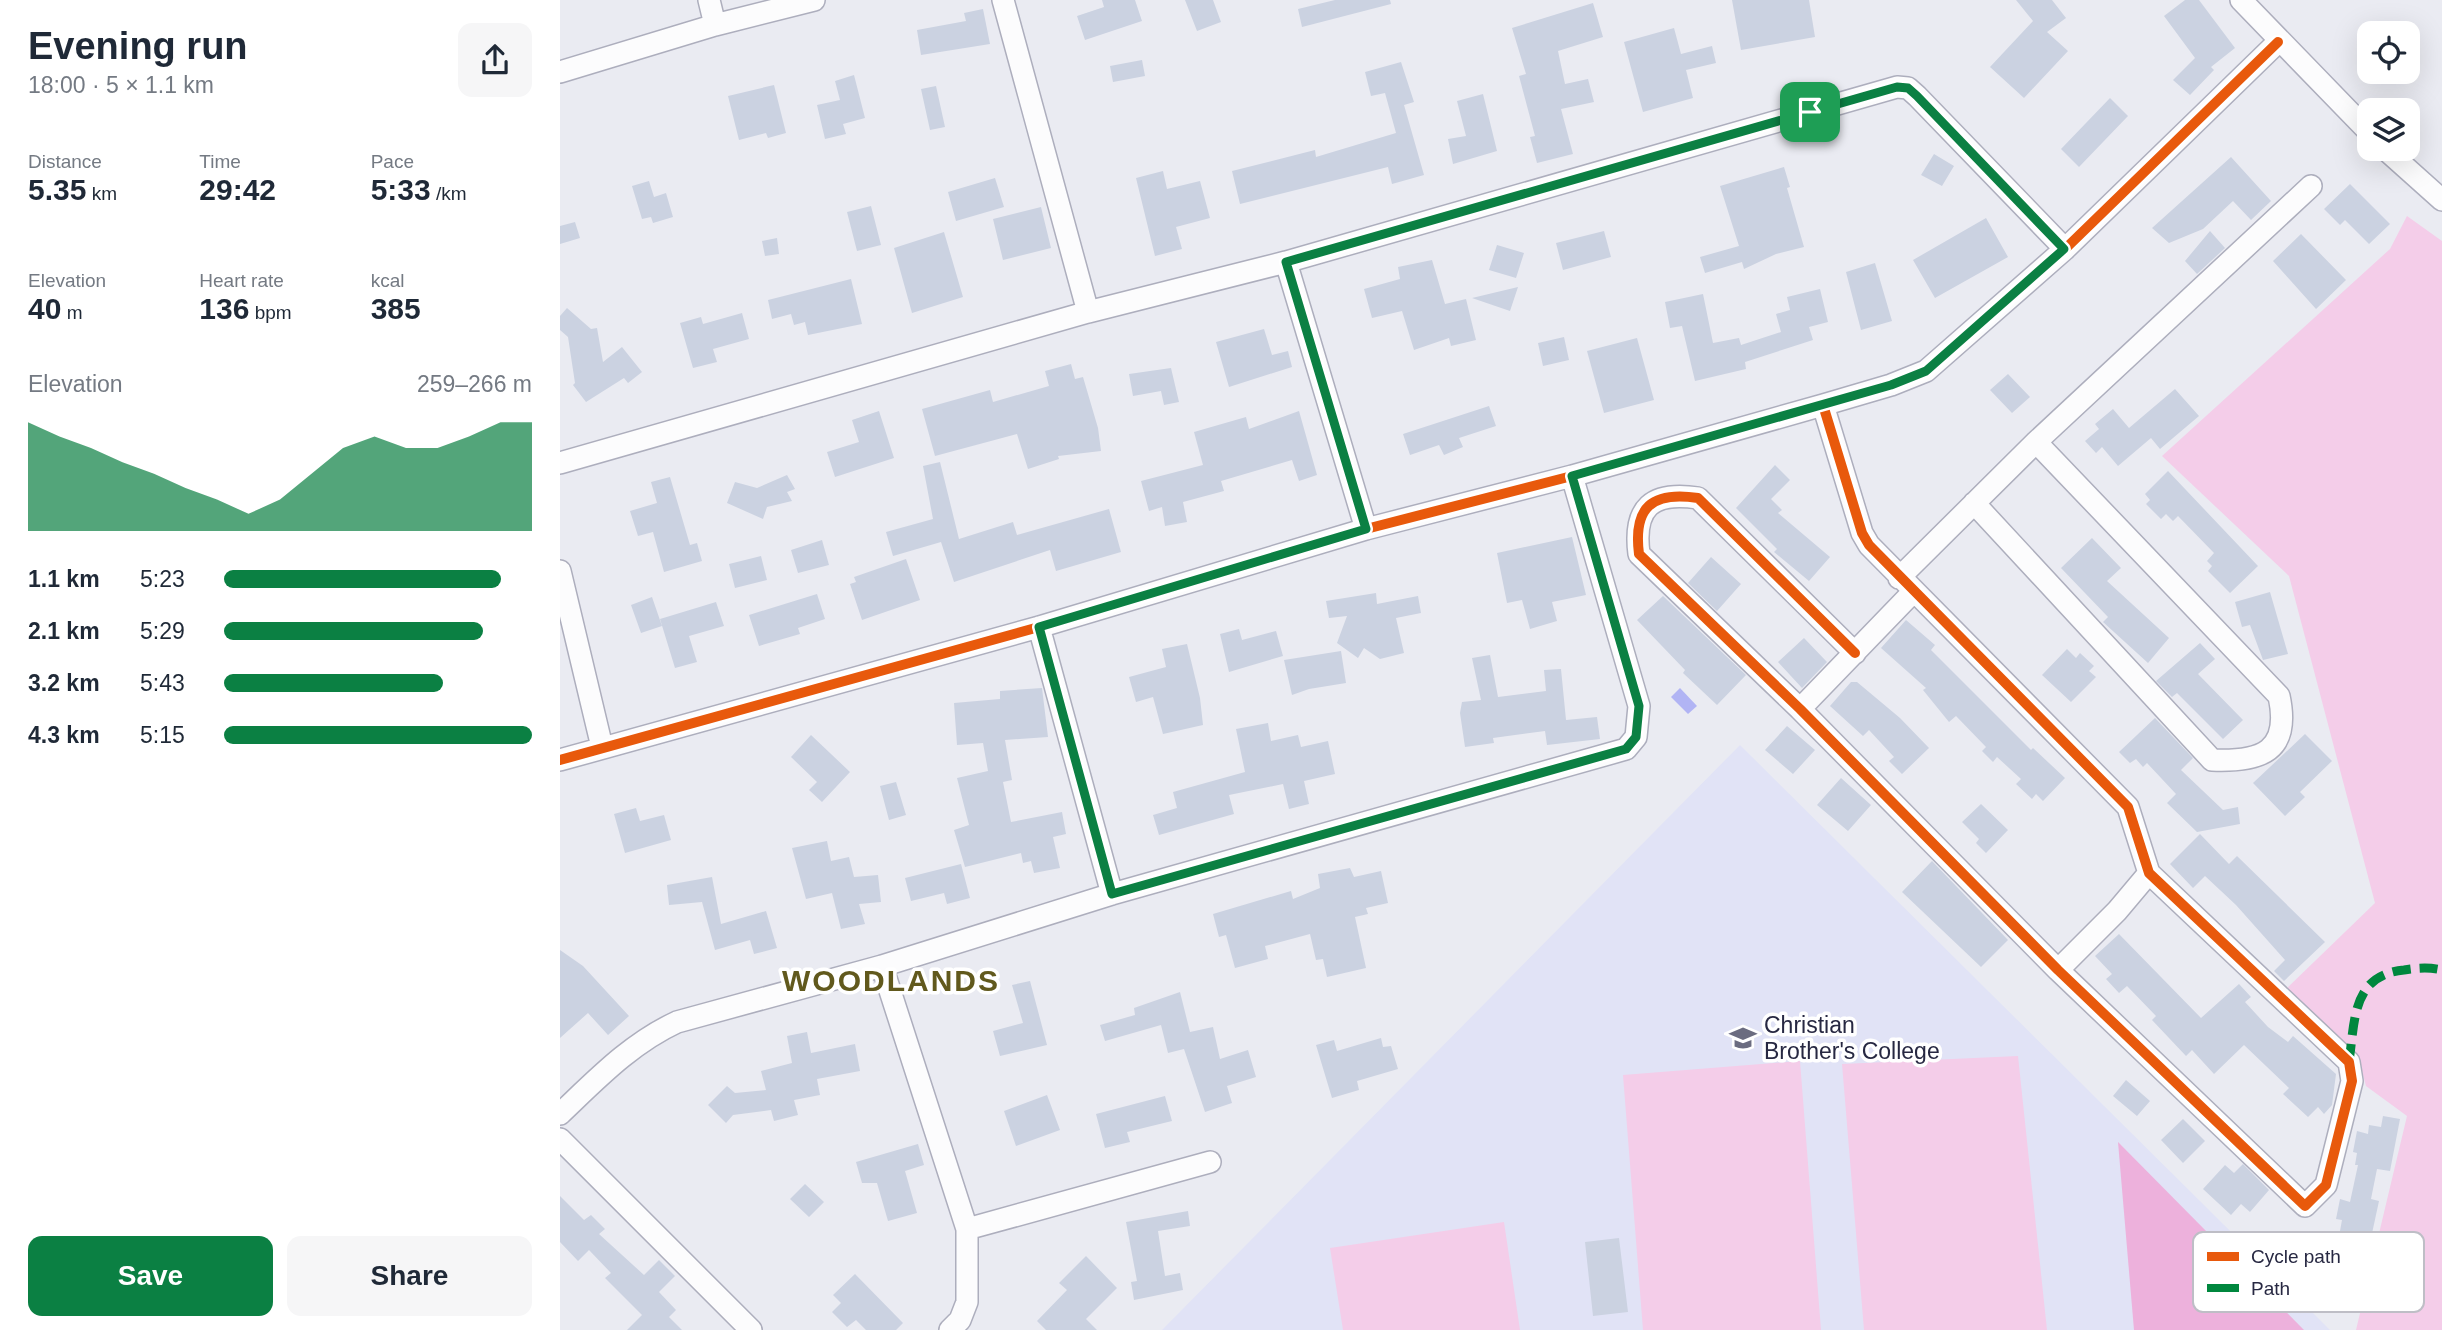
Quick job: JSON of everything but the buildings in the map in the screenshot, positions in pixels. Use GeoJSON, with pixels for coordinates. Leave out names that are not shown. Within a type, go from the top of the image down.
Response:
{"type":"FeatureCollection","features":[{"type":"Feature","properties":{"kind":"street"},"geometry":{"type":"LineString","coordinates":[[709,0],[715,25]]}},
{"type":"Feature","properties":{"kind":"street"},"geometry":{"type":"LineString","coordinates":[[560,72],[715,25],[814,0]]}},
{"type":"Feature","properties":{"kind":"street"},"geometry":{"type":"LineString","coordinates":[[1003,0],[1088,312]]}},
{"type":"Feature","properties":{"kind":"street"},"geometry":{"type":"LineString","coordinates":[[2241,0],[2278,42],[2357,120]]}},
{"type":"Feature","properties":{"kind":"street"},"geometry":{"type":"LineString","coordinates":[[560,760],[1039,627],[1366,529],[1572,476],[1823,405],[1891,385],[1926,371],[2064,249],[2278,42]]}},
{"type":"Feature","properties":{"kind":"street"},"geometry":{"type":"LineString","coordinates":[[560,463],[1088,312],[1286,262],[1897,87],[1908,88],[1917,96],[2064,249]]}},
{"type":"Feature","properties":{"kind":"street"},"geometry":{"type":"LineString","coordinates":[[2398,161],[2442,200]]}},
{"type":"Feature","properties":{"kind":"street"},"geometry":{"type":"LineString","coordinates":[[1800,709],[1855,653],[1906,585],[1974,503],[2311,186]]}},
{"type":"Feature","properties":{"kind":"street"},"geometry":{"type":"LineString","coordinates":[[1286,262],[1366,529]]}},
{"type":"Feature","properties":{"kind":"street"},"geometry":{"type":"LineString","coordinates":[[1823,405],[1862,533],[1906,585],[2129,807],[2149,873],[2348,1062],[2352,1081],[2326,1185],[2305,1206],[2058,970],[1800,709],[1639,554],[1636,528],[1650,504],[1671,494],[1698,498],[1855,653]]}},
{"type":"Feature","properties":{"kind":"street"},"geometry":{"type":"LineString","coordinates":[[1974,503],[2212,760],[2245,761],[2265,753],[2281,737],[2284,716],[2279,696],[2036,442]]}},
{"type":"Feature","properties":{"kind":"street"},"geometry":{"type":"LineString","coordinates":[[560,1115],[623,1054],[649,1035],[677,1022],[882,966],[1112,894],[1626,749],[1636,737],[1639,706],[1572,476]]}},
{"type":"Feature","properties":{"kind":"street"},"geometry":{"type":"LineString","coordinates":[[560,571],[602,747]]}},
{"type":"Feature","properties":{"kind":"street"},"geometry":{"type":"LineString","coordinates":[[1039,627],[1112,894]]}},
{"type":"Feature","properties":{"kind":"street"},"geometry":{"type":"LineString","coordinates":[[2058,970],[2117,911],[2149,873]]}},
{"type":"Feature","properties":{"kind":"street"},"geometry":{"type":"LineString","coordinates":[[882,966],[967,1229],[967,1302],[960,1320],[950,1330]]}},
{"type":"Feature","properties":{"kind":"street"},"geometry":{"type":"LineString","coordinates":[[560,1139],[751,1330]]}},
{"type":"Feature","properties":{"kind":"street"},"geometry":{"type":"LineString","coordinates":[[967,1229],[1210,1162]]}},
{"type":"Feature","properties":{"kind":"shaded area"},"geometry":{"type":"Polygon","coordinates":[[[2407,216],[2442,241],[2442,1330],[2356,1330],[2360,1312],[2424,1312],[2424,1232],[2379,1232],[2407,1116],[2366,1086],[2359,1059],[2286,989],[2375,903],[2289,576],[2162,456],[2390,249],[2407,216]]]}},
{"type":"Feature","properties":{"kind":"shaded area","name":"Christian Brother's College"},"geometry":{"type":"Polygon","coordinates":[[[1740,745],[2231,1232],[2193,1232],[2193,1312],[2312,1312],[2330,1330],[1162,1330],[1740,745]]]}},
{"type":"Feature","properties":{"kind":"shaded area"},"geometry":{"type":"Polygon","coordinates":[[[2018,1056],[2047,1330],[1864,1330],[1842,1064],[2018,1056]]]}},
{"type":"Feature","properties":{"kind":"shaded area"},"geometry":{"type":"Polygon","coordinates":[[[1800,1061],[1821,1330],[1643,1330],[1623,1075],[1800,1061]]]}},
{"type":"Feature","properties":{"kind":"shaded area"},"geometry":{"type":"Polygon","coordinates":[[[2118,1142],[2207,1232],[2193,1232],[2193,1312],[2286,1312],[2304,1330],[2134,1330],[2118,1142]]]}},
{"type":"Feature","properties":{"kind":"shaded area"},"geometry":{"type":"Polygon","coordinates":[[[1504,1222],[1520,1330],[1343,1330],[1330,1248],[1504,1222]]]}},
{"type":"Feature","properties":{"kind":"water"},"geometry":{"type":"Polygon","coordinates":[[[1680,688],[1697,706],[1688,714],[1671,697],[1680,688]]]}},
{"type":"Feature","properties":{"kind":"marked path"},"geometry":{"type":"LineString","coordinates":[[2349,1062],[2359,1002],[2374,981],[2404,970],[2442,970]]}},
{"type":"Feature","properties":{"kind":"cycle path"},"geometry":{"type":"LineString","coordinates":[[560,760],[1039,627],[1366,529],[1572,476],[1823,405],[1891,385],[1926,371],[2065,249],[2278,42]]}},
{"type":"Feature","properties":{"kind":"cycle path"},"geometry":{"type":"LineString","coordinates":[[1823,405],[1862,533],[1869,545],[2128,807],[2149,873],[2349,1062],[2352,1081],[2326,1185],[2305,1206],[2058,970],[1800,709],[1639,554],[1639,524],[1643,514],[1658,500],[1682,496],[1698,498],[1855,653]]}},
{"type":"Feature","properties":{"kind":"place","name":"Christian Brother's College"},"geometry":{"type":"Point","coordinates":[1743,1038]}},
{"type":"Feature","properties":{"kind":"district","name":"WOODLANDS"},"geometry":{"type":"Point","coordinates":[891,981]}},
{"type":"Feature","properties":{"kind":"route"},"geometry":{"type":"LineString","coordinates":[[1897,87],[1908,88],[2064,249],[1926,371],[1891,385],[1572,476],[1639,706],[1636,737],[1626,749],[1112,894],[1039,627],[1366,529],[1286,262],[1810,112],[1897,87]]}}]}
